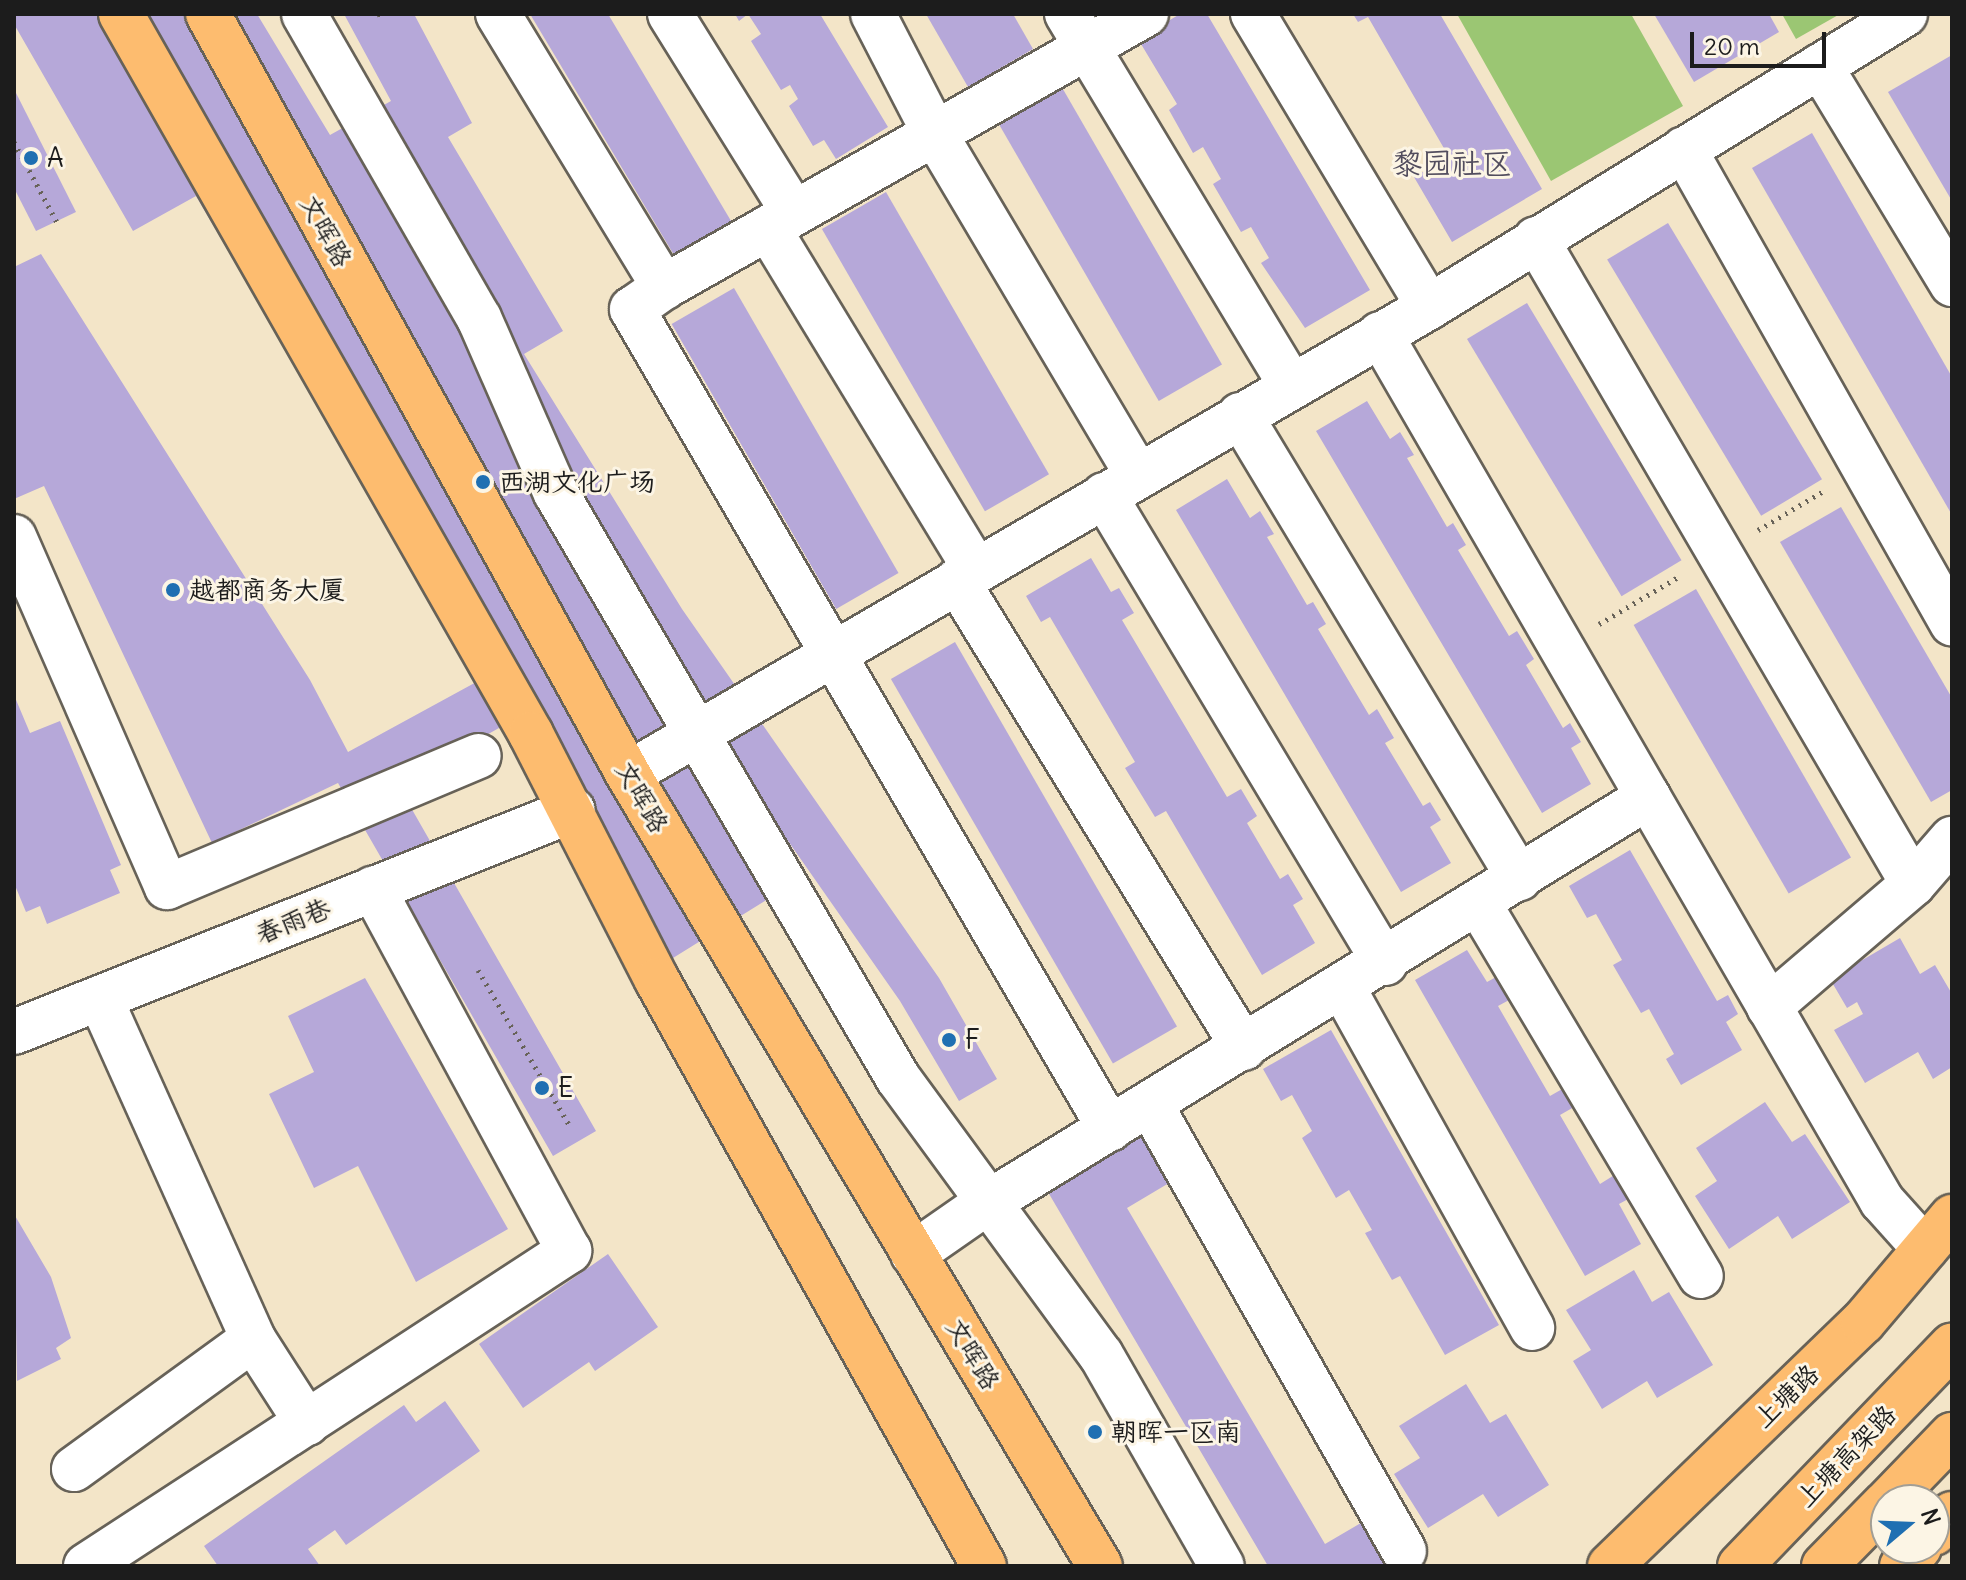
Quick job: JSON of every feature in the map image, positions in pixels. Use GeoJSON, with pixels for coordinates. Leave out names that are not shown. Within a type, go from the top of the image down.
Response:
{"type":"FeatureCollection","features":[{"type":"Feature","properties":{"kind":"main road"},"geometry":{"type":"LineString","coordinates":[[121,14],[573,810],[657,980],[984,1566]]}},
{"type":"Feature","properties":{"kind":"main road","name":"文晖路"},"geometry":{"type":"LineString","coordinates":[[208,14],[628,774],[1100,1566]]}},
{"type":"Feature","properties":{"kind":"main road","name":"上塘路"},"geometry":{"type":"LineString","coordinates":[[1610,1566],[1863,1322],[1938,1233]]}},
{"type":"Feature","properties":{"kind":"main road","name":"上塘高架路"},"geometry":{"type":"LineString","coordinates":[[1740,1566],[1952,1346]]}},
{"type":"Feature","properties":{"kind":"main road"},"geometry":{"type":"LineString","coordinates":[[1904,1484],[1952,1435]]}},
{"type":"Feature","properties":{"kind":"main road"},"geometry":{"type":"LineString","coordinates":[[1824,1566],[1870,1519]]}},
{"type":"Feature","properties":{"kind":"street"},"geometry":{"type":"LineString","coordinates":[[304,14],[479,318],[556,493],[898,1078],[1101,1355],[1222,1566]]}},
{"type":"Feature","properties":{"kind":"street"},"geometry":{"type":"LineString","coordinates":[[498,14],[664,287]]}},
{"type":"Feature","properties":{"kind":"street"},"geometry":{"type":"LineString","coordinates":[[670,14],[966,576],[1244,1048]]}},
{"type":"Feature","properties":{"kind":"street"},"geometry":{"type":"LineString","coordinates":[[873,14],[1121,486],[1385,963]]}},
{"type":"Feature","properties":{"kind":"street"},"geometry":{"type":"LineString","coordinates":[[1110,1129],[632,309],[664,287],[935,134],[1076,31],[1146,14]]}},
{"type":"Feature","properties":{"kind":"street"},"geometry":{"type":"LineString","coordinates":[[1253,14],[1429,307]]}},
{"type":"Feature","properties":{"kind":"street"},"geometry":{"type":"LineString","coordinates":[[628,774],[1429,307],[1905,14]]}},
{"type":"Feature","properties":{"kind":"street"},"geometry":{"type":"LineString","coordinates":[[1076,31],[1291,386]]}},
{"type":"Feature","properties":{"kind":"street"},"geometry":{"type":"LineString","coordinates":[[1820,66],[1952,284]]}},
{"type":"Feature","properties":{"kind":"street"},"geometry":{"type":"LineString","coordinates":[[1684,149],[1952,623]]}},
{"type":"Feature","properties":{"kind":"street"},"geometry":{"type":"LineString","coordinates":[[1536,239],[1913,884]]}},
{"type":"Feature","properties":{"kind":"street"},"geometry":{"type":"LineString","coordinates":[[1380,334],[1882,1201],[1938,1233]]}},
{"type":"Feature","properties":{"kind":"street"},"geometry":{"type":"LineString","coordinates":[[1240,415],[1519,878]]}},
{"type":"Feature","properties":{"kind":"street"},"geometry":{"type":"LineString","coordinates":[[14,537],[167,887],[479,756]]}},
{"type":"Feature","properties":{"kind":"street"},"geometry":{"type":"LineString","coordinates":[[913,1254],[987,1203],[1385,963],[1648,797]]}},
{"type":"Feature","properties":{"kind":"street","name":"春雨巷"},"geometry":{"type":"LineString","coordinates":[[14,1032],[573,810]]}},
{"type":"Feature","properties":{"kind":"street"},"geometry":{"type":"LineString","coordinates":[[1769,1007],[1913,884],[1952,839]]}},
{"type":"Feature","properties":{"kind":"street"},"geometry":{"type":"LineString","coordinates":[[86,1566],[569,1251],[373,889]]}},
{"type":"Feature","properties":{"kind":"street"},"geometry":{"type":"LineString","coordinates":[[1479,904],[1701,1276]]}},
{"type":"Feature","properties":{"kind":"street"},"geometry":{"type":"LineString","coordinates":[[1343,988],[1532,1328]]}},
{"type":"Feature","properties":{"kind":"street"},"geometry":{"type":"LineString","coordinates":[[100,998],[253,1339],[307,1423]]}},
{"type":"Feature","properties":{"kind":"street"},"geometry":{"type":"LineString","coordinates":[[1150,1104],[1404,1551]]}},
{"type":"Feature","properties":{"kind":"street"},"geometry":{"type":"LineString","coordinates":[[74,1469],[253,1339]]}},
{"type":"Feature","properties":{"kind":"path"},"geometry":{"type":"LineString","coordinates":[[14,142],[58,224]]}},
{"type":"Feature","properties":{"kind":"path"},"geometry":{"type":"LineString","coordinates":[[478,970],[571,1128]]}},
{"type":"Feature","properties":{"kind":"green space"},"geometry":{"type":"Polygon","coordinates":[[[1457,14],[1631,14],[1683,106],[1551,181],[1457,14]]]}},
{"type":"Feature","properties":{"kind":"green space"},"geometry":{"type":"Polygon","coordinates":[[[1782,14],[1840,14],[1796,39],[1782,14]]]}},
{"type":"Feature","properties":{"kind":"building","name":"西湖文化广场"},"geometry":{"type":"Polygon","coordinates":[[[14,14],[257,14],[330,135],[391,101],[344,14],[414,14],[472,123],[448,137],[563,331],[524,354],[682,609],[939,978],[997,1079],[959,1101],[900,1001],[646,638],[784,889],[644,976],[506,724],[398,785],[596,1131],[553,1156],[338,783],[212,843],[44,486],[14,499],[14,267],[41,254],[310,680],[348,752],[480,680],[196,196],[133,231],[14,24],[14,14]]]}},
{"type":"Feature","properties":{"kind":"building"},"geometry":{"type":"Polygon","coordinates":[[[530,14],[608,14],[737,231],[680,265],[530,14]]]}},
{"type":"Feature","properties":{"kind":"building"},"geometry":{"type":"Polygon","coordinates":[[[735,14],[748,14],[739,21],[735,14]]]}},
{"type":"Feature","properties":{"kind":"building"},"geometry":{"type":"Polygon","coordinates":[[[748,14],[820,14],[888,127],[836,159],[824,140],[813,146],[789,106],[798,99],[790,85],[781,90],[751,41],[761,34],[748,14]]]}},
{"type":"Feature","properties":{"kind":"building"},"geometry":{"type":"Polygon","coordinates":[[[926,14],[1013,14],[1033,49],[968,87],[926,14]]]}},
{"type":"Feature","properties":{"kind":"building"},"geometry":{"type":"Polygon","coordinates":[[[1180,14],[1207,14],[1370,290],[1305,328],[1261,263],[1269,258],[1251,227],[1241,232],[1213,184],[1221,179],[1203,147],[1193,153],[1169,110],[1177,104],[1138,39],[1180,14]]]}},
{"type":"Feature","properties":{"kind":"building"},"geometry":{"type":"Polygon","coordinates":[[[1353,14],[1440,14],[1542,189],[1452,242],[1414,177],[1449,157],[1368,17],[1358,22],[1353,14]]]}},
{"type":"Feature","properties":{"kind":"building"},"geometry":{"type":"Polygon","coordinates":[[[1654,14],[1769,14],[1779,32],[1694,82],[1654,14]]]}},
{"type":"Feature","properties":{"kind":"building"},"geometry":{"type":"Polygon","coordinates":[[[1952,55],[1952,201],[1888,92],[1952,55]]]}},
{"type":"Feature","properties":{"kind":"building"},"geometry":{"type":"Polygon","coordinates":[[[1060,84],[1222,365],[1159,401],[997,120],[1060,84]]]}},
{"type":"Feature","properties":{"kind":"building","name":"A"},"geometry":{"type":"Polygon","coordinates":[[[14,89],[76,212],[36,231],[14,188],[14,89]]]}},
{"type":"Feature","properties":{"kind":"building"},"geometry":{"type":"Polygon","coordinates":[[[1812,133],[1952,377],[1952,515],[1752,168],[1812,133]]]}},
{"type":"Feature","properties":{"kind":"building"},"geometry":{"type":"Polygon","coordinates":[[[886,192],[1049,474],[985,511],[822,229],[886,192]]]}},
{"type":"Feature","properties":{"kind":"building"},"geometry":{"type":"Polygon","coordinates":[[[1668,223],[1822,479],[1761,516],[1607,260],[1668,223]]]}},
{"type":"Feature","properties":{"kind":"building"},"geometry":{"type":"Polygon","coordinates":[[[734,288],[898,573],[836,609],[672,324],[734,288]]]}},
{"type":"Feature","properties":{"kind":"building"},"geometry":{"type":"Polygon","coordinates":[[[1527,303],[1682,560],[1622,596],[1467,339],[1527,303]]]}},
{"type":"Feature","properties":{"kind":"building"},"geometry":{"type":"Polygon","coordinates":[[[1367,401],[1390,439],[1400,432],[1414,455],[1407,458],[1447,527],[1453,523],[1466,545],[1458,550],[1509,636],[1517,631],[1534,659],[1526,665],[1563,728],[1570,723],[1581,742],[1571,748],[1591,784],[1542,813],[1316,431],[1367,401]]]}},
{"type":"Feature","properties":{"kind":"building"},"geometry":{"type":"Polygon","coordinates":[[[1227,479],[1250,518],[1260,511],[1274,534],[1267,537],[1307,605],[1313,602],[1326,624],[1318,629],[1369,715],[1377,709],[1394,738],[1385,743],[1423,806],[1430,802],[1441,820],[1430,827],[1451,863],[1401,892],[1176,510],[1227,479]]]}},
{"type":"Feature","properties":{"kind":"building"},"geometry":{"type":"Polygon","coordinates":[[[1841,507],[1952,698],[1952,790],[1931,802],[1780,542],[1841,507]]]}},
{"type":"Feature","properties":{"kind":"building"},"geometry":{"type":"Polygon","coordinates":[[[1091,558],[1111,592],[1119,588],[1134,613],[1122,620],[1227,797],[1241,789],[1257,816],[1247,823],[1280,879],[1288,874],[1303,899],[1293,905],[1315,943],[1262,975],[1166,811],[1155,817],[1125,768],[1135,762],[1050,617],[1041,622],[1026,596],[1091,558]]]}},
{"type":"Feature","properties":{"kind":"building"},"geometry":{"type":"Polygon","coordinates":[[[1696,589],[1851,857],[1789,893],[1634,625],[1696,589]]]}},
{"type":"Feature","properties":{"kind":"building"},"geometry":{"type":"Polygon","coordinates":[[[955,642],[1177,1027],[1113,1064],[891,679],[955,642]]]}},
{"type":"Feature","properties":{"kind":"building"},"geometry":{"type":"Polygon","coordinates":[[[14,695],[30,733],[60,721],[121,865],[110,870],[120,893],[47,924],[40,906],[26,912],[14,883],[14,695]]]}},
{"type":"Feature","properties":{"kind":"building"},"geometry":{"type":"Polygon","coordinates":[[[1630,850],[1717,1001],[1728,995],[1738,1014],[1726,1022],[1742,1050],[1681,1085],[1666,1059],[1674,1054],[1649,1009],[1641,1013],[1613,965],[1622,960],[1596,914],[1587,918],[1569,886],[1630,850]]]}},
{"type":"Feature","properties":{"kind":"building"},"geometry":{"type":"Polygon","coordinates":[[[1900,938],[1920,974],[1935,965],[1952,994],[1952,1067],[1933,1079],[1918,1052],[1865,1083],[1834,1030],[1863,1014],[1857,1002],[1847,1008],[1830,979],[1900,938]]]}},
{"type":"Feature","properties":{"kind":"building"},"geometry":{"type":"Polygon","coordinates":[[[1467,950],[1487,982],[1498,976],[1511,999],[1498,1006],[1550,1096],[1564,1088],[1574,1107],[1560,1115],[1600,1184],[1616,1174],[1630,1198],[1619,1204],[1641,1244],[1585,1276],[1415,980],[1467,950]]]}},
{"type":"Feature","properties":{"kind":"building"},"geometry":{"type":"Polygon","coordinates":[[[365,978],[508,1229],[416,1282],[358,1166],[314,1188],[269,1094],[314,1072],[288,1016],[365,978]]]}},
{"type":"Feature","properties":{"kind":"building"},"geometry":{"type":"Polygon","coordinates":[[[1331,1030],[1499,1325],[1445,1355],[1400,1276],[1392,1280],[1365,1233],[1372,1230],[1349,1190],[1336,1198],[1302,1138],[1312,1131],[1292,1095],[1281,1101],[1263,1069],[1331,1030]]]}},
{"type":"Feature","properties":{"kind":"building"},"geometry":{"type":"Polygon","coordinates":[[[1765,1102],[1792,1142],[1805,1134],[1850,1202],[1792,1239],[1778,1216],[1729,1249],[1695,1196],[1717,1181],[1696,1148],[1765,1102]]]}},
{"type":"Feature","properties":{"kind":"building"},"geometry":{"type":"Polygon","coordinates":[[[1139,1131],[1169,1183],[1127,1208],[1325,1544],[1366,1520],[1393,1566],[1268,1566],[1045,1187],[1139,1131]]]}},
{"type":"Feature","properties":{"kind":"building"},"geometry":{"type":"Polygon","coordinates":[[[14,1214],[51,1277],[71,1338],[56,1348],[61,1359],[17,1381],[14,1214]]]}},
{"type":"Feature","properties":{"kind":"building"},"geometry":{"type":"Polygon","coordinates":[[[608,1254],[658,1327],[595,1371],[589,1362],[523,1408],[479,1344],[608,1254]]]}},
{"type":"Feature","properties":{"kind":"building"},"geometry":{"type":"Polygon","coordinates":[[[1634,1270],[1652,1302],[1669,1292],[1713,1365],[1657,1398],[1647,1381],[1602,1409],[1573,1361],[1591,1350],[1566,1310],[1634,1270]]]}},
{"type":"Feature","properties":{"kind":"building"},"geometry":{"type":"Polygon","coordinates":[[[1466,1384],[1490,1423],[1506,1414],[1549,1485],[1498,1517],[1483,1494],[1428,1528],[1394,1474],[1420,1458],[1399,1426],[1466,1384]]]}},
{"type":"Feature","properties":{"kind":"building"},"geometry":{"type":"Polygon","coordinates":[[[445,1401],[480,1451],[346,1545],[335,1530],[308,1549],[320,1566],[218,1566],[204,1546],[404,1405],[416,1422],[445,1401]]]}},
{"type":"Feature","properties":{"kind":"place","name":"A"},"geometry":{"type":"Point","coordinates":[31,158]}},
{"type":"Feature","properties":{"kind":"place","name":"西湖文化广场"},"geometry":{"type":"Point","coordinates":[483,482]}},
{"type":"Feature","properties":{"kind":"place","name":"越都商务大厦"},"geometry":{"type":"Point","coordinates":[173,590]}},
{"type":"Feature","properties":{"kind":"place","name":"F"},"geometry":{"type":"Point","coordinates":[949,1040]}},
{"type":"Feature","properties":{"kind":"place","name":"E"},"geometry":{"type":"Point","coordinates":[542,1088]}},
{"type":"Feature","properties":{"kind":"place","name":"朝晖一区南"},"geometry":{"type":"Point","coordinates":[1095,1432]}},
{"type":"Feature","properties":{"kind":"district","name":"黎园社区"},"geometry":{"type":"Point","coordinates":[1452,163]}}]}
